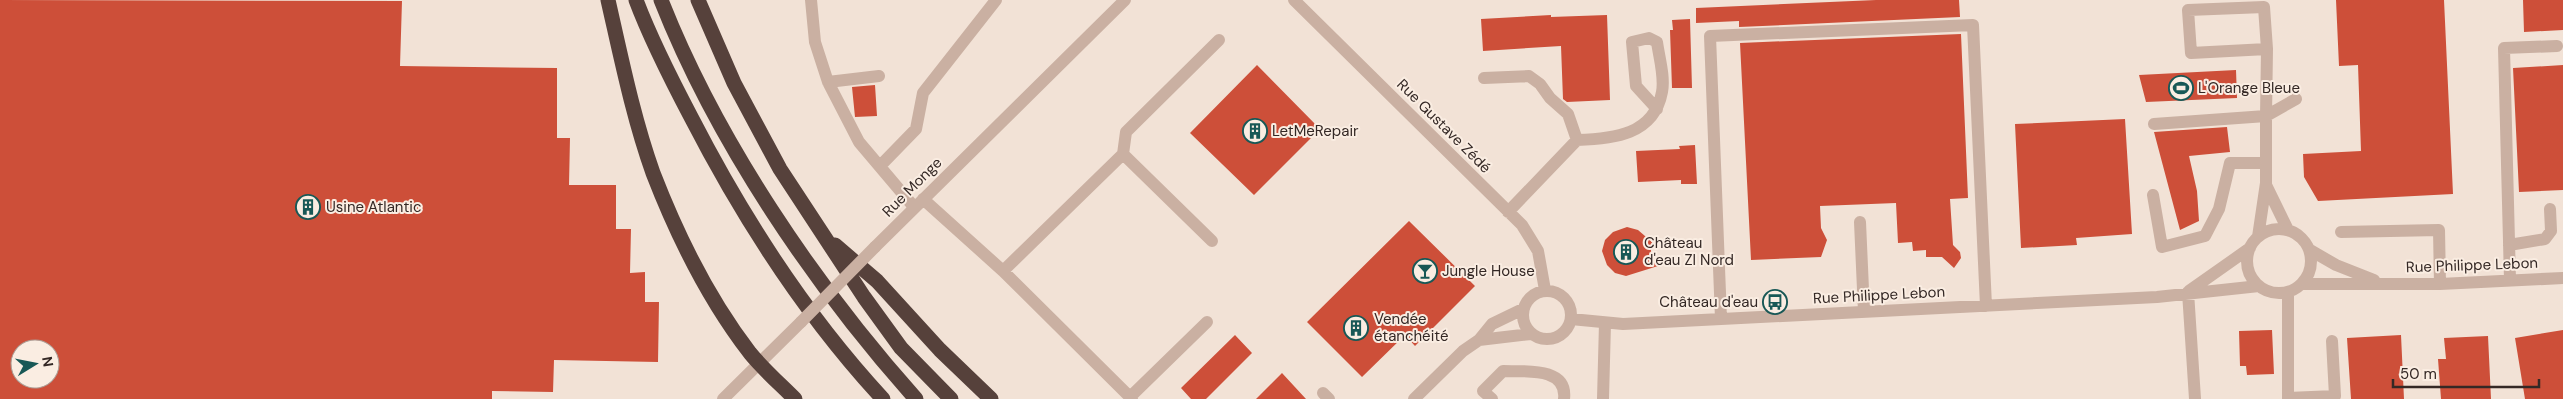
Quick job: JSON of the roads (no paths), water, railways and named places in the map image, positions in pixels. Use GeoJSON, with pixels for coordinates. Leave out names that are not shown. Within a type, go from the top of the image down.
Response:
{"type":"FeatureCollection","features":[{"type":"Feature","properties":{"kind":"highway"},"geometry":{"type":"LineString","coordinates":[[608,0],[631,95],[653,172],[700,275],[728,323],[760,363],[795,399]]}},
{"type":"Feature","properties":{"kind":"highway"},"geometry":{"type":"LineString","coordinates":[[636,0],[672,82],[740,207],[761,241],[842,351],[883,399]]}},
{"type":"Feature","properties":{"kind":"highway"},"geometry":{"type":"LineString","coordinates":[[661,0],[708,100],[756,186],[799,250],[845,312],[884,363],[916,399]]}},
{"type":"Feature","properties":{"kind":"highway"},"geometry":{"type":"LineString","coordinates":[[698,0],[734,83],[780,169],[864,297],[902,348],[951,399]]}},
{"type":"Feature","properties":{"kind":"highway"},"geometry":{"type":"LineString","coordinates":[[822,235],[878,280],[940,350],[991,399]]}},
{"type":"Feature","properties":{"kind":"street"},"geometry":{"type":"LineString","coordinates":[[811,0],[815,42],[828,82],[859,142],[880,166],[918,203],[1003,270],[1131,398],[1206,322]]}},
{"type":"Feature","properties":{"kind":"street"},"geometry":{"type":"LineString","coordinates":[[880,166],[916,129],[924,92],[996,0]]}},
{"type":"Feature","properties":{"kind":"street","name":"Rue Monge"},"geometry":{"type":"LineString","coordinates":[[723,399],[918,203],[1125,0]]}},
{"type":"Feature","properties":{"kind":"street","name":"Rue Gustave Zédé"},"geometry":{"type":"LineString","coordinates":[[1294,0],[1530,236],[1538,252],[1546,290]]}},
{"type":"Feature","properties":{"kind":"street"},"geometry":{"type":"LineString","coordinates":[[2258,237],[2266,183],[2267,49],[2264,7],[2188,10],[2191,53],[2267,49]]}},
{"type":"Feature","properties":{"kind":"street"},"geometry":{"type":"LineString","coordinates":[[1721,319],[1710,36],[1973,24],[1986,306]]}},
{"type":"Feature","properties":{"kind":"street"},"geometry":{"type":"LineString","coordinates":[[1508,212],[1578,140],[1614,139],[1637,129],[1657,109],[1663,90],[1657,42],[1650,38],[1632,42],[1636,86],[1657,109]]}},
{"type":"Feature","properties":{"kind":"street"},"geometry":{"type":"LineString","coordinates":[[1003,270],[1123,154],[1126,132],[1219,40]]}},
{"type":"Feature","properties":{"kind":"street"},"geometry":{"type":"LineString","coordinates":[[2510,280],[2504,48],[2557,46]]}},
{"type":"Feature","properties":{"kind":"street"},"geometry":{"type":"LineString","coordinates":[[828,82],[879,76]]}},
{"type":"Feature","properties":{"kind":"street"},"geometry":{"type":"LineString","coordinates":[[1484,78],[1529,76],[1540,84],[1550,98],[1568,114],[1578,140]]}},
{"type":"Feature","properties":{"kind":"street"},"geometry":{"type":"LineString","coordinates":[[2154,124],[2266,116],[2296,99]]}},
{"type":"Feature","properties":{"kind":"street"},"geometry":{"type":"LineString","coordinates":[[1123,154],[1212,241]]}},
{"type":"Feature","properties":{"kind":"street"},"geometry":{"type":"LineString","coordinates":[[2153,195],[2162,247],[2205,236],[2219,209],[2230,164],[2266,163]]}},
{"type":"Feature","properties":{"kind":"street"},"geometry":{"type":"LineString","coordinates":[[2266,183],[2288,230],[2305,241],[2310,250],[2311,268],[2302,284],[2288,292],[2278,293],[2259,286],[2248,268],[2247,258],[2250,248],[2258,237],[2267,231],[2288,230]]}},
{"type":"Feature","properties":{"kind":"street"},"geometry":{"type":"LineString","coordinates":[[2510,245],[2546,239],[2551,231],[2550,209]]}},
{"type":"Feature","properties":{"kind":"street"},"geometry":{"type":"LineString","coordinates":[[1860,222],[1864,312]]}},
{"type":"Feature","properties":{"kind":"street"},"geometry":{"type":"LineString","coordinates":[[2341,232],[2439,230],[2440,284]]}},
{"type":"Feature","properties":{"kind":"street","name":"Rue Philippe Lebon"},"geometry":{"type":"LineString","coordinates":[[2188,292],[2250,248]]}},
{"type":"Feature","properties":{"kind":"street","name":"Rue Philippe Lebon"},"geometry":{"type":"LineString","coordinates":[[2310,250],[2336,265],[2383,284]]}},
{"type":"Feature","properties":{"kind":"street","name":"Rue Philippe Lebon"},"geometry":{"type":"LineString","coordinates":[[2302,284],[2440,284],[2563,278]]}},
{"type":"Feature","properties":{"kind":"street","name":"Rue Philippe Lebon"},"geometry":{"type":"LineString","coordinates":[[1571,319],[1605,323],[1721,319],[2157,297],[2188,292],[2259,286]]}},
{"type":"Feature","properties":{"kind":"street"},"geometry":{"type":"LineString","coordinates":[[1414,399],[1463,352],[1479,340],[1492,324],[1523,309],[1534,294],[1546,290],[1562,295],[1571,310],[1571,319],[1564,332],[1552,339],[1544,339],[1531,334],[1479,340]]}},
{"type":"Feature","properties":{"kind":"street"},"geometry":{"type":"LineString","coordinates":[[2188,292],[2195,399]]}},
{"type":"Feature","properties":{"kind":"street"},"geometry":{"type":"LineString","coordinates":[[2288,292],[2288,399],[2335,396],[2332,341]]}},
{"type":"Feature","properties":{"kind":"street"},"geometry":{"type":"LineString","coordinates":[[1523,309],[1523,322],[1531,334]]}},
{"type":"Feature","properties":{"kind":"street"},"geometry":{"type":"LineString","coordinates":[[1603,399],[1605,323]]}},
{"type":"Feature","properties":{"kind":"street"},"geometry":{"type":"LineString","coordinates":[[1492,399],[1483,391],[1503,371],[1549,373],[1559,380],[1564,392],[1564,399]]}},
{"type":"Feature","properties":{"kind":"place","name":"L'Orange Bleue"},"geometry":{"type":"Point","coordinates":[2181,88]}},
{"type":"Feature","properties":{"kind":"place","name":"LetMeRepair"},"geometry":{"type":"Point","coordinates":[1255,131]}},
{"type":"Feature","properties":{"kind":"place","name":"Usine Atlantic"},"geometry":{"type":"Point","coordinates":[308,207]}},
{"type":"Feature","properties":{"kind":"place","name":"Château d'eau ZI Nord"},"geometry":{"type":"Point","coordinates":[1626,252]}},
{"type":"Feature","properties":{"kind":"place","name":"Jungle House"},"geometry":{"type":"Point","coordinates":[1425,271]}},
{"type":"Feature","properties":{"kind":"place","name":"Château d'eau"},"geometry":{"type":"Point","coordinates":[1775,302]}},
{"type":"Feature","properties":{"kind":"place","name":"Vendée étanchéité"},"geometry":{"type":"Point","coordinates":[1356,328]}}]}
